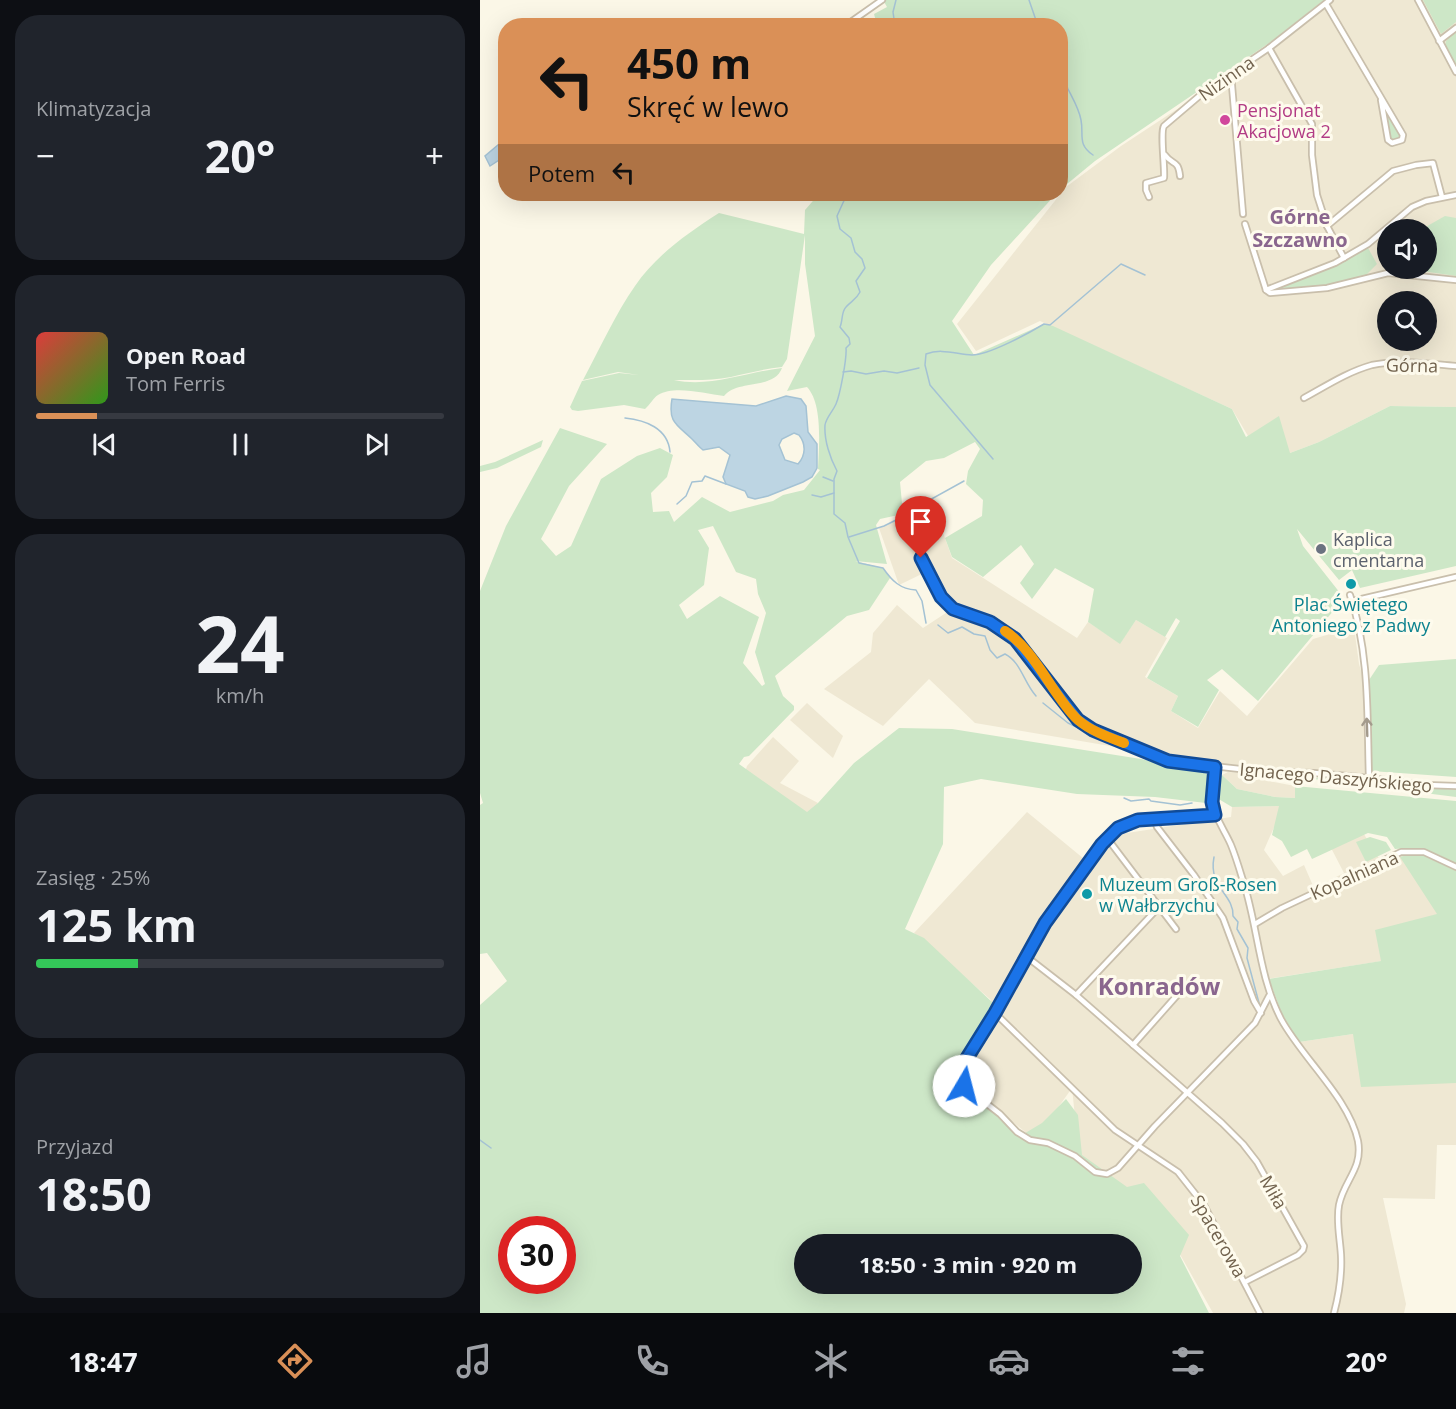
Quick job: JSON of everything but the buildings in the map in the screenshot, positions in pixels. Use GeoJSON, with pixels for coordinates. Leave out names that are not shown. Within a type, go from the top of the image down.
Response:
{"type":"FeatureCollection","features":[{"type":"Feature","properties":{"kind":"street"},"geometry":{"type":"LineString","coordinates":[[1418,0],[1456,72]]}},
{"type":"Feature","properties":{"kind":"street"},"geometry":{"type":"LineString","coordinates":[[856,18],[879,1]]}},
{"type":"Feature","properties":{"kind":"street"},"geometry":{"type":"LineString","coordinates":[[1328,2],[1381,100],[1387,106],[1403,135],[1402,140],[1392,142],[1388,140],[1381,100]]}},
{"type":"Feature","properties":{"kind":"street","name":"Nizinna"},"geometry":{"type":"LineString","coordinates":[[1149,197],[1146,183],[1164,178],[1165,155],[1161,132],[1164,126],[1204,92],[1269,48],[1328,2]]}},
{"type":"Feature","properties":{"kind":"street"},"geometry":{"type":"LineString","coordinates":[[1439,41],[1456,28]]}},
{"type":"Feature","properties":{"kind":"street"},"geometry":{"type":"LineString","coordinates":[[1269,48],[1312,124],[1317,195],[1327,226],[1344,258]]}},
{"type":"Feature","properties":{"kind":"street"},"geometry":{"type":"LineString","coordinates":[[1231,74],[1243,213]]}},
{"type":"Feature","properties":{"kind":"street"},"geometry":{"type":"LineString","coordinates":[[1165,155],[1169,161],[1177,163],[1180,176]]}},
{"type":"Feature","properties":{"kind":"street"},"geometry":{"type":"LineString","coordinates":[[1327,226],[1394,171],[1416,165],[1433,163],[1442,197]]}},
{"type":"Feature","properties":{"kind":"street"},"geometry":{"type":"LineString","coordinates":[[1266,290],[1344,258],[1368,244],[1412,207],[1456,195]]}},
{"type":"Feature","properties":{"kind":"street"},"geometry":{"type":"LineString","coordinates":[[1245,224],[1266,290],[1270,293],[1327,288],[1388,273],[1456,280]]}},
{"type":"Feature","properties":{"kind":"street","name":"Górna"},"geometry":{"type":"LineString","coordinates":[[1304,398],[1350,373],[1374,365],[1401,362],[1456,366]]}},
{"type":"Feature","properties":{"kind":"street","name":"Ignacego Daszyńskiego"},"geometry":{"type":"LineString","coordinates":[[906,522],[941,597],[953,609],[990,622],[1015,639],[1078,720],[1093,730],[1168,761],[1215,767],[1456,786]]}},
{"type":"Feature","properties":{"kind":"street"},"geometry":{"type":"LineString","coordinates":[[1353,602],[1456,577]]}},
{"type":"Feature","properties":{"kind":"street"},"geometry":{"type":"LineString","coordinates":[[1350,595],[1362,648],[1369,778]]}},
{"type":"Feature","properties":{"kind":"street"},"geometry":{"type":"LineString","coordinates":[[1215,767],[1212,802],[1215,815],[1232,848],[1255,924],[1269,996],[1296,1044],[1337,1097],[1354,1128],[1358,1141],[1358,1165],[1339,1203],[1341,1275],[1334,1313]]}},
{"type":"Feature","properties":{"kind":"street"},"geometry":{"type":"LineString","coordinates":[[1215,815],[1138,820],[1118,828],[1107,838],[1052,913],[962,1068],[961,1076],[964,1086],[1000,1114],[1017,1132],[1030,1140],[1048,1143],[1075,1156],[1100,1174],[1107,1174],[1118,1168],[1255,1023],[1269,996]]}},
{"type":"Feature","properties":{"kind":"street"},"geometry":{"type":"LineString","coordinates":[[1154,819],[1156,827],[1194,874],[1223,918],[1254,1001],[1262,1012]]}},
{"type":"Feature","properties":{"kind":"street"},"geometry":{"type":"LineString","coordinates":[[1107,838],[1176,929]]}},
{"type":"Feature","properties":{"kind":"street","name":"Kopalniana"},"geometry":{"type":"LineString","coordinates":[[1255,924],[1282,908],[1401,852],[1424,852],[1456,867]]}},
{"type":"Feature","properties":{"kind":"street"},"geometry":{"type":"LineString","coordinates":[[1076,995],[1159,907]]}},
{"type":"Feature","properties":{"kind":"street","name":"Miła"},"geometry":{"type":"LineString","coordinates":[[1027,957],[1076,995],[1222,1123],[1257,1162],[1304,1244],[1303,1250],[1298,1255],[1245,1282]]}},
{"type":"Feature","properties":{"kind":"street"},"geometry":{"type":"LineString","coordinates":[[1133,1045],[1180,992]]}},
{"type":"Feature","properties":{"kind":"street","name":"Spacerowa"},"geometry":{"type":"LineString","coordinates":[[995,1013],[1115,1130],[1178,1172],[1204,1205],[1260,1313]]}},
{"type":"Feature","properties":{"kind":"shaded area"},"geometry":{"type":"Polygon","coordinates":[[[1328,0],[1456,0],[1456,407],[1390,406],[1319,442],[1290,453],[1248,436],[1232,409],[1040,321],[976,351],[957,324],[1055,201],[1068,201],[1068,186],[1121,146],[1273,46],[1328,0]]]}},
{"type":"Feature","properties":{"kind":"shaded area"},"geometry":{"type":"Polygon","coordinates":[[[933,504],[952,558],[1077,638],[1088,622],[1120,643],[1136,620],[1167,638],[1145,677],[1178,696],[1171,711],[1198,728],[1220,691],[1247,716],[1313,639],[1354,627],[1362,674],[1368,777],[1204,762],[975,723],[929,679],[883,726],[824,689],[871,652],[873,633],[897,605],[923,628],[952,609],[940,596],[926,572],[899,585],[879,528],[933,504]]]}},
{"type":"Feature","properties":{"kind":"shaded area"},"geometry":{"type":"Polygon","coordinates":[[[807,703],[843,736],[833,758],[790,720],[807,703]]]}},
{"type":"Feature","properties":{"kind":"shaded area"},"geometry":{"type":"Polygon","coordinates":[[[773,737],[799,761],[780,783],[818,803],[808,816],[745,772],[747,766],[773,737]]]}},
{"type":"Feature","properties":{"kind":"shaded area"},"geometry":{"type":"Polygon","coordinates":[[[1228,772],[1247,773],[1259,779],[1295,786],[1295,798],[1275,797],[1237,789],[1222,775],[1228,772]]]}},
{"type":"Feature","properties":{"kind":"shaded area"},"geometry":{"type":"Polygon","coordinates":[[[1279,806],[1279,816],[1264,850],[1283,876],[1304,865],[1314,888],[1344,873],[1329,844],[1362,831],[1380,860],[1422,852],[1456,867],[1456,940],[1382,961],[1267,979],[1280,1020],[1302,1050],[1299,1042],[1353,1034],[1456,1083],[1456,1145],[1437,1145],[1435,1199],[1383,1198],[1406,1304],[1404,1313],[1213,1313],[1159,1217],[1080,1165],[1072,1088],[1035,1140],[956,1076],[991,1000],[914,933],[1027,812],[1089,863],[1114,835],[1231,817],[1232,807],[1279,806]]]}},
{"type":"Feature","properties":{"kind":"green space"},"geometry":{"type":"Polygon","coordinates":[[[883,0],[1324,0],[1272,41],[1095,161],[1068,183],[1068,18],[875,18],[874,14],[887,7],[883,0]]]}},
{"type":"Feature","properties":{"kind":"green space"},"geometry":{"type":"Polygon","coordinates":[[[1423,0],[1456,0],[1456,22],[1441,34],[1423,0]]]}},
{"type":"Feature","properties":{"kind":"green space"},"geometry":{"type":"Polygon","coordinates":[[[1456,32],[1456,66],[1445,47],[1446,41],[1456,32]]]}},
{"type":"Feature","properties":{"kind":"green space"},"geometry":{"type":"Polygon","coordinates":[[[1385,108],[1400,133],[1396,141],[1390,137],[1385,108]]]}},
{"type":"Feature","properties":{"kind":"green space"},"geometry":{"type":"Polygon","coordinates":[[[813,201],[1050,201],[991,265],[952,321],[974,355],[1044,324],[1053,326],[1232,409],[1246,437],[1279,416],[1290,453],[1319,442],[1390,406],[1456,407],[1456,566],[1360,588],[1352,570],[1339,580],[1297,529],[1303,546],[1344,598],[1258,701],[1222,669],[1207,680],[1219,690],[1198,727],[1171,711],[1178,696],[1147,678],[1180,621],[1176,618],[1165,637],[1136,620],[1120,644],[1088,622],[1094,589],[1055,568],[1032,599],[1020,583],[1034,564],[1021,545],[983,577],[952,557],[945,538],[982,516],[983,500],[966,484],[968,471],[980,449],[975,442],[944,458],[926,461],[900,482],[903,514],[880,519],[876,525],[887,564],[855,561],[883,568],[890,578],[869,610],[847,616],[775,676],[783,696],[794,706],[794,710],[739,764],[807,812],[854,763],[899,728],[952,729],[1141,759],[1208,774],[1206,803],[1155,797],[1077,794],[981,779],[944,787],[943,844],[905,929],[924,938],[993,1003],[954,1073],[1022,1135],[1042,1123],[1066,1099],[1078,1115],[1082,1155],[1127,1187],[1144,1183],[1189,1235],[1180,1256],[1209,1313],[480,1313],[480,1005],[507,981],[487,953],[480,954],[480,805],[483,803],[480,793],[480,591],[506,526],[560,428],[607,444],[569,486],[541,539],[556,556],[571,546],[601,479],[637,456],[660,448],[673,455],[667,477],[651,493],[653,512],[669,511],[674,522],[702,497],[730,512],[804,490],[820,470],[818,469],[818,414],[812,394],[807,387],[787,391],[815,336],[805,264],[805,235],[787,359],[782,367],[717,379],[674,380],[714,381],[782,368],[778,375],[764,382],[730,391],[724,396],[681,390],[665,392],[656,396],[645,409],[624,405],[578,411],[570,407],[582,381],[619,373],[639,375],[618,372],[583,380],[614,320],[643,275],[673,245],[719,213],[804,234],[805,210],[813,201]],[[713,526],[698,530],[709,548],[704,585],[679,605],[687,619],[720,596],[759,617],[743,663],[762,686],[765,684],[755,652],[766,613],[758,594],[756,579],[736,572],[713,526]]]}},
{"type":"Feature","properties":{"kind":"green space"},"geometry":{"type":"Polygon","coordinates":[[[1445,216],[1456,218],[1456,276],[1437,273],[1437,221],[1445,216]]]}},
{"type":"Feature","properties":{"kind":"green space"},"geometry":{"type":"Polygon","coordinates":[[[1368,248],[1377,264],[1365,276],[1322,286],[1273,290],[1332,267],[1368,248]]]}},
{"type":"Feature","properties":{"kind":"green space"},"geometry":{"type":"Polygon","coordinates":[[[543,440],[541,447],[497,468],[480,472],[480,466],[495,462],[543,440]]]}},
{"type":"Feature","properties":{"kind":"green space"},"geometry":{"type":"Polygon","coordinates":[[[1456,659],[1456,777],[1371,771],[1367,683],[1379,665],[1456,659]]]}},
{"type":"Feature","properties":{"kind":"green space"},"geometry":{"type":"Polygon","coordinates":[[[1222,775],[1237,789],[1275,797],[1295,798],[1295,786],[1456,801],[1456,864],[1427,850],[1395,849],[1387,837],[1368,833],[1312,859],[1307,849],[1291,857],[1282,841],[1272,835],[1279,806],[1232,807],[1217,798],[1219,779],[1222,775]]]}},
{"type":"Feature","properties":{"kind":"green space"},"geometry":{"type":"Polygon","coordinates":[[[1298,777],[1456,790],[1456,797],[1298,777]]]}},
{"type":"Feature","properties":{"kind":"green space"},"geometry":{"type":"Polygon","coordinates":[[[1370,837],[1386,842],[1391,850],[1366,862],[1356,842],[1370,837]]]}},
{"type":"Feature","properties":{"kind":"green space"},"geometry":{"type":"Polygon","coordinates":[[[1420,854],[1456,871],[1456,1083],[1361,1087],[1353,1034],[1299,1042],[1282,1014],[1269,979],[1381,961],[1375,930],[1437,914],[1400,857],[1420,854]]]}},
{"type":"Feature","properties":{"kind":"water"},"geometry":{"type":"Polygon","coordinates":[[[498,145],[498,161],[490,166],[485,156],[498,145]]]}},
{"type":"Feature","properties":{"kind":"water"},"geometry":{"type":"Polygon","coordinates":[[[786,396],[801,399],[806,406],[808,432],[817,444],[817,468],[812,477],[803,482],[755,499],[748,497],[745,491],[726,484],[723,477],[730,455],[719,447],[703,450],[672,418],[671,407],[672,399],[756,406],[786,396]],[[794,433],[782,439],[779,445],[785,460],[798,464],[803,457],[804,450],[799,435],[794,433]]]}},
{"type":"Feature","properties":{"kind":"waterway"},"geometry":{"type":"LineString","coordinates":[[894,18],[896,0]]}},
{"type":"Feature","properties":{"kind":"waterway"},"geometry":{"type":"LineString","coordinates":[[1029,0],[1035,18]]}},
{"type":"Feature","properties":{"kind":"waterway"},"geometry":{"type":"LineString","coordinates":[[1068,89],[1079,112],[1083,143],[1093,155]]}},
{"type":"Feature","properties":{"kind":"waterway"},"geometry":{"type":"LineString","coordinates":[[844,201],[837,216],[840,229],[851,238],[855,252],[862,259],[865,268],[856,281],[860,292],[844,309],[840,327],[849,338],[850,344],[846,348],[838,399],[825,425],[828,449],[837,471],[834,479],[834,514],[845,523],[859,563],[883,568],[897,584],[916,590],[922,601],[926,623]]}},
{"type":"Feature","properties":{"kind":"waterway"},"geometry":{"type":"LineString","coordinates":[[993,459],[930,385],[925,365],[926,354],[943,351],[979,354],[1009,343],[1044,324],[1050,325],[1121,264],[1145,275]]}},
{"type":"Feature","properties":{"kind":"waterway"},"geometry":{"type":"LineString","coordinates":[[843,372],[897,373],[919,368]]}},
{"type":"Feature","properties":{"kind":"waterway"},"geometry":{"type":"LineString","coordinates":[[625,418],[648,423],[660,431],[665,437],[670,452]]}},
{"type":"Feature","properties":{"kind":"waterway"},"geometry":{"type":"LineString","coordinates":[[677,504],[686,496],[692,482],[702,481],[705,476],[726,484]]}},
{"type":"Feature","properties":{"kind":"waterway"},"geometry":{"type":"LineString","coordinates":[[823,477],[833,481]]}},
{"type":"Feature","properties":{"kind":"waterway"},"geometry":{"type":"LineString","coordinates":[[908,512],[964,481]]}},
{"type":"Feature","properties":{"kind":"waterway"},"geometry":{"type":"LineString","coordinates":[[812,495],[821,497],[834,493]]}},
{"type":"Feature","properties":{"kind":"waterway"},"geometry":{"type":"LineString","coordinates":[[849,537],[884,526],[902,517]]}},
{"type":"Feature","properties":{"kind":"waterway"},"geometry":{"type":"LineString","coordinates":[[938,625],[948,633],[962,627],[974,634],[985,636],[990,650],[997,658],[1005,654],[1015,662],[1036,696]]}},
{"type":"Feature","properties":{"kind":"waterway"},"geometry":{"type":"LineString","coordinates":[[1043,703],[1068,723],[1094,735]]}},
{"type":"Feature","properties":{"kind":"waterway"},"geometry":{"type":"LineString","coordinates":[[1124,798],[1131,801],[1149,799],[1180,805],[1192,803]]}},
{"type":"Feature","properties":{"kind":"waterway"},"geometry":{"type":"LineString","coordinates":[[1214,857],[1215,876],[1230,902],[1233,916],[1238,922],[1237,929],[1248,948],[1247,958],[1259,1003]]}},
{"type":"Feature","properties":{"kind":"waterway"},"geometry":{"type":"LineString","coordinates":[[480,1140],[491,1148]]}},
{"type":"Feature","properties":{"kind":"slow traffic"},"geometry":{"type":"LineString","coordinates":[[1005,631],[1023,648],[1078,720],[1093,730],[1124,743]]}},
{"type":"Feature","properties":{"kind":"place","name":"Pensjonat Akacjowa 2"},"geometry":{"type":"Point","coordinates":[1225,120]}},
{"type":"Feature","properties":{"kind":"place","name":"Kaplica cmentarna"},"geometry":{"type":"Point","coordinates":[1321,549]}},
{"type":"Feature","properties":{"kind":"place","name":"Plac Świętego Antoniego z Padwy"},"geometry":{"type":"Point","coordinates":[1351,584]}},
{"type":"Feature","properties":{"kind":"place","name":"Muzeum Groß-Rosen w Wałbrzychu"},"geometry":{"type":"Point","coordinates":[1087,894]}},
{"type":"Feature","properties":{"kind":"district","name":"Górne Szczawno"},"geometry":{"type":"Point","coordinates":[1300,228]}},
{"type":"Feature","properties":{"kind":"district","name":"Konradów"},"geometry":{"type":"Point","coordinates":[1159,985]}},
{"type":"Feature","properties":{"kind":"route"},"geometry":{"type":"LineString","coordinates":[[921,558],[941,597],[953,609],[990,622],[1015,639],[1078,720],[1093,730],[1168,761],[1215,767],[1212,802],[1215,815],[1138,820],[1118,828],[1096,850],[1045,923],[967,1058],[961,1076],[964,1086]]}}]}
